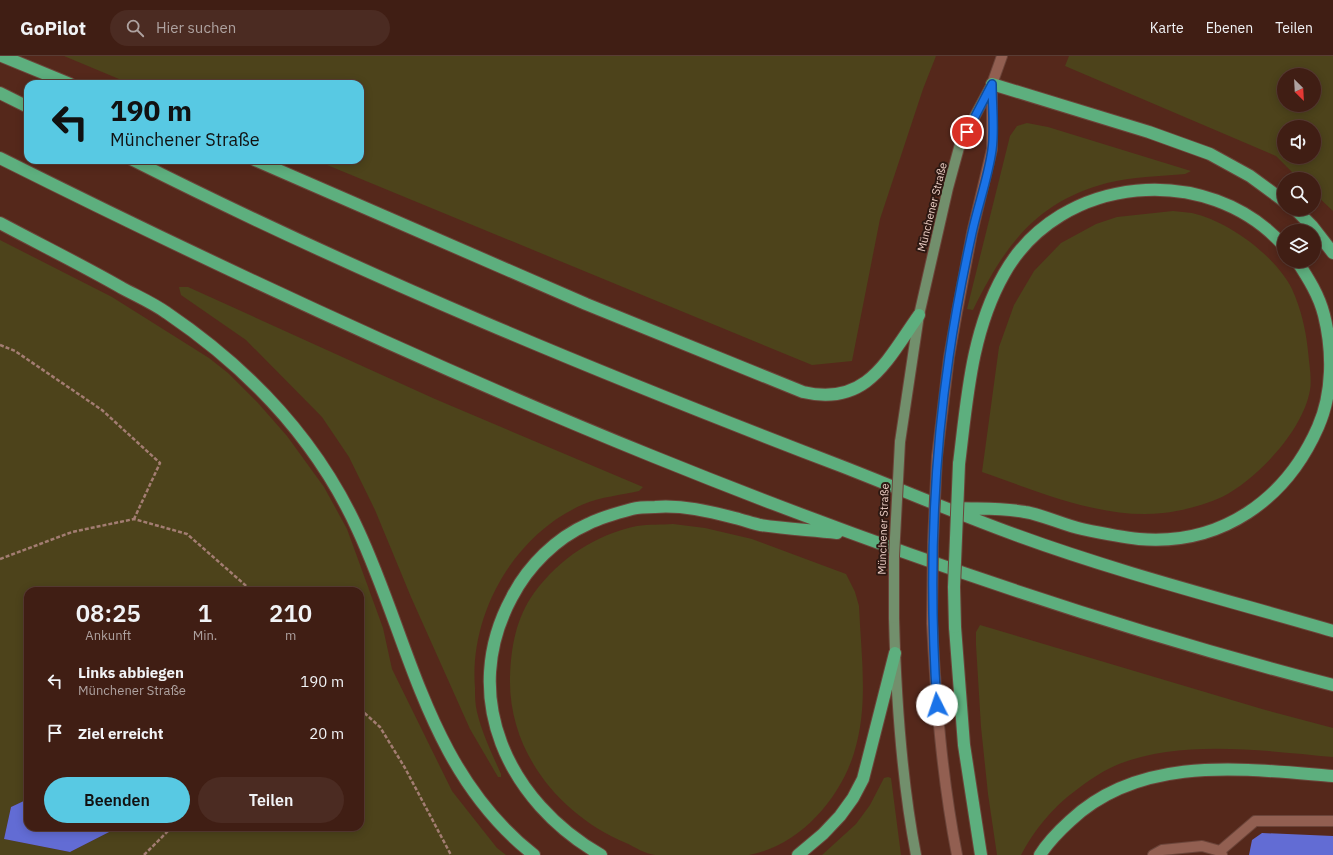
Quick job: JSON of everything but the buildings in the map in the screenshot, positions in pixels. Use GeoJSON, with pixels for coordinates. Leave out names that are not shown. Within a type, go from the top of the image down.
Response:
{"type":"FeatureCollection","features":[{"type":"Feature","properties":{"kind":"highway"},"geometry":{"type":"LineString","coordinates":[[2,56],[60,80]]}},
{"type":"Feature","properties":{"kind":"highway"},"geometry":{"type":"LineString","coordinates":[[992,84],[1149,132],[1210,154],[1250,176],[1277,196]]}},
{"type":"Feature","properties":{"kind":"highway"},"geometry":{"type":"LineString","coordinates":[[0,93],[24,105]]}},
{"type":"Feature","properties":{"kind":"highway"},"geometry":{"type":"LineString","coordinates":[[0,158],[268,288],[420,356],[777,506],[855,535],[1040,599],[1153,635],[1333,685]]}},
{"type":"Feature","properties":{"kind":"highway"},"geometry":{"type":"LineString","coordinates":[[141,164],[213,201],[438,303],[702,413],[949,508],[1017,536],[1161,582],[1333,631]]}},
{"type":"Feature","properties":{"kind":"highway"},"geometry":{"type":"LineString","coordinates":[[264,164],[579,301],[803,392],[820,396],[839,395],[854,390],[867,381],[879,370],[919,315]]}},
{"type":"Feature","properties":{"kind":"highway"},"geometry":{"type":"LineString","coordinates":[[980,855],[964,745],[955,627],[954,587],[959,464],[971,371],[985,316],[1004,274],[1016,256],[1046,224],[1074,208],[1111,194],[1149,188],[1172,189],[1196,193],[1233,207],[1265,228],[1277,239]]}},
{"type":"Feature","properties":{"kind":"highway"},"geometry":{"type":"LineString","coordinates":[[1302,216],[1312,226],[1333,254]]}},
{"type":"Feature","properties":{"kind":"highway"},"geometry":{"type":"LineString","coordinates":[[0,223],[165,312],[214,347],[261,389],[298,432],[328,474],[358,529],[430,716],[449,754],[472,788],[496,819],[534,855]]}},
{"type":"Feature","properties":{"kind":"highway"},"geometry":{"type":"LineString","coordinates":[[949,508],[1024,511],[1080,529],[1139,539],[1162,539],[1188,536],[1216,529],[1238,519],[1261,504],[1279,488],[1302,460],[1320,421],[1330,386],[1328,338],[1324,315],[1317,296],[1301,268]]}},
{"type":"Feature","properties":{"kind":"highway"},"geometry":{"type":"LineString","coordinates":[[600,855],[576,840],[543,811],[524,788],[514,771],[496,731],[491,705],[489,682],[495,636],[504,611],[526,573],[545,552],[587,524],[634,508],[674,506],[692,508],[759,525],[855,535]]}},
{"type":"Feature","properties":{"kind":"highway"},"geometry":{"type":"LineString","coordinates":[[798,855],[823,834],[840,816],[853,798],[863,779],[895,653]]}},
{"type":"Feature","properties":{"kind":"highway"},"geometry":{"type":"LineString","coordinates":[[1040,855],[1056,833],[1089,804],[1113,790],[1138,780],[1177,772],[1202,769],[1267,770],[1333,776]]}},
{"type":"Feature","properties":{"kind":"main road"},"geometry":{"type":"LineString","coordinates":[[956,855],[942,753],[932,623],[933,542],[937,457],[949,357],[957,312],[972,233],[992,149],[992,84],[1002,56]]}},
{"type":"Feature","properties":{"kind":"main road","name":"Münchener Straße"},"geometry":{"type":"LineString","coordinates":[[916,855],[902,754],[895,653],[894,557],[900,442],[919,315],[948,188],[960,144],[992,84]]}},
{"type":"Feature","properties":{"kind":"main road"},"geometry":{"type":"LineString","coordinates":[[1153,855],[1162,850],[1202,846],[1221,853],[1255,820],[1333,821]]}},
{"type":"Feature","properties":{"kind":"path"},"geometry":{"type":"LineString","coordinates":[[0,345],[15,351],[102,410],[160,463],[134,519]]}},
{"type":"Feature","properties":{"kind":"path"},"geometry":{"type":"LineString","coordinates":[[0,559],[72,532],[134,519],[186,534],[247,587]]}},
{"type":"Feature","properties":{"kind":"path"},"geometry":{"type":"LineString","coordinates":[[364,713],[380,727],[405,768],[451,855]]}},
{"type":"Feature","properties":{"kind":"path"},"geometry":{"type":"LineString","coordinates":[[144,855],[168,831]]}},
{"type":"Feature","properties":{"kind":"shaded area"},"geometry":{"type":"Polygon","coordinates":[[[64,56],[936,56],[923,89],[880,219],[852,361],[812,365],[325,164],[364,164],[364,80],[121,80],[64,56]]]}},
{"type":"Feature","properties":{"kind":"shaded area"},"geometry":{"type":"Polygon","coordinates":[[[1069,56],[1333,56],[1333,211],[1321,200],[1321,172],[1292,172],[1284,164],[1321,164],[1321,120],[1277,120],[1277,157],[1065,66],[1069,56]]]}},
{"type":"Feature","properties":{"kind":"shaded area"},"geometry":{"type":"Polygon","coordinates":[[[1027,123],[1048,127],[1191,171],[1185,174],[1136,178],[1107,183],[1082,191],[1060,202],[1041,215],[1010,247],[997,266],[973,310],[967,309],[1010,136],[1017,126],[1027,123]]]}},
{"type":"Feature","properties":{"kind":"shaded area"},"geometry":{"type":"Polygon","coordinates":[[[1173,211],[1192,213],[1206,217],[1221,224],[1250,242],[1275,264],[1292,289],[1298,304],[1307,343],[1311,381],[1306,406],[1288,437],[1263,466],[1236,489],[1208,503],[1163,513],[1141,514],[1118,512],[1071,502],[982,472],[999,347],[1014,305],[1034,271],[1061,243],[1096,224],[1117,217],[1173,211]]]}},
{"type":"Feature","properties":{"kind":"shaded area"},"geometry":{"type":"Polygon","coordinates":[[[0,240],[112,297],[209,358],[228,373],[258,403],[287,436],[324,487],[347,529],[383,628],[392,669],[452,791],[497,848],[506,855],[0,855],[0,240]]]}},
{"type":"Feature","properties":{"kind":"shaded area"},"geometry":{"type":"Polygon","coordinates":[[[179,287],[188,287],[435,399],[643,487],[639,491],[604,498],[584,504],[559,517],[537,535],[517,556],[501,580],[488,605],[480,632],[475,660],[475,700],[482,728],[501,777],[498,777],[470,729],[411,597],[375,510],[349,457],[322,417],[246,340],[181,295],[179,287]]]}},
{"type":"Feature","properties":{"kind":"shaded area"},"geometry":{"type":"Polygon","coordinates":[[[673,524],[705,528],[752,539],[846,574],[855,592],[859,606],[863,699],[859,735],[848,770],[828,803],[801,831],[785,842],[767,850],[749,855],[655,855],[644,852],[602,831],[579,816],[559,798],[542,777],[528,755],[518,730],[512,704],[510,677],[513,644],[523,612],[534,593],[544,580],[567,559],[593,542],[607,535],[637,526],[673,524]]]}},
{"type":"Feature","properties":{"kind":"shaded area"},"geometry":{"type":"Polygon","coordinates":[[[980,625],[1262,709],[1333,728],[1333,757],[1225,749],[1197,749],[1144,756],[1108,769],[1091,779],[1067,797],[1045,820],[1021,855],[997,855],[988,794],[981,727],[976,645],[976,632],[980,625]]]}},
{"type":"Feature","properties":{"kind":"shaded area"},"geometry":{"type":"Polygon","coordinates":[[[884,778],[891,778],[901,855],[822,855],[856,824],[870,805],[884,778]]]}},
{"type":"Feature","properties":{"kind":"water"},"geometry":{"type":"Polygon","coordinates":[[[24,801],[24,831],[111,831],[70,852],[4,839],[11,807],[24,801]]]}},
{"type":"Feature","properties":{"kind":"water"},"geometry":{"type":"Polygon","coordinates":[[[1262,833],[1333,836],[1333,855],[1249,855],[1252,840],[1262,833]]]}},
{"type":"Feature","properties":{"kind":"route"},"geometry":{"type":"LineString","coordinates":[[937,705],[932,623],[933,542],[937,457],[949,357],[957,312],[972,233],[992,149],[992,84],[967,132]]}}]}
